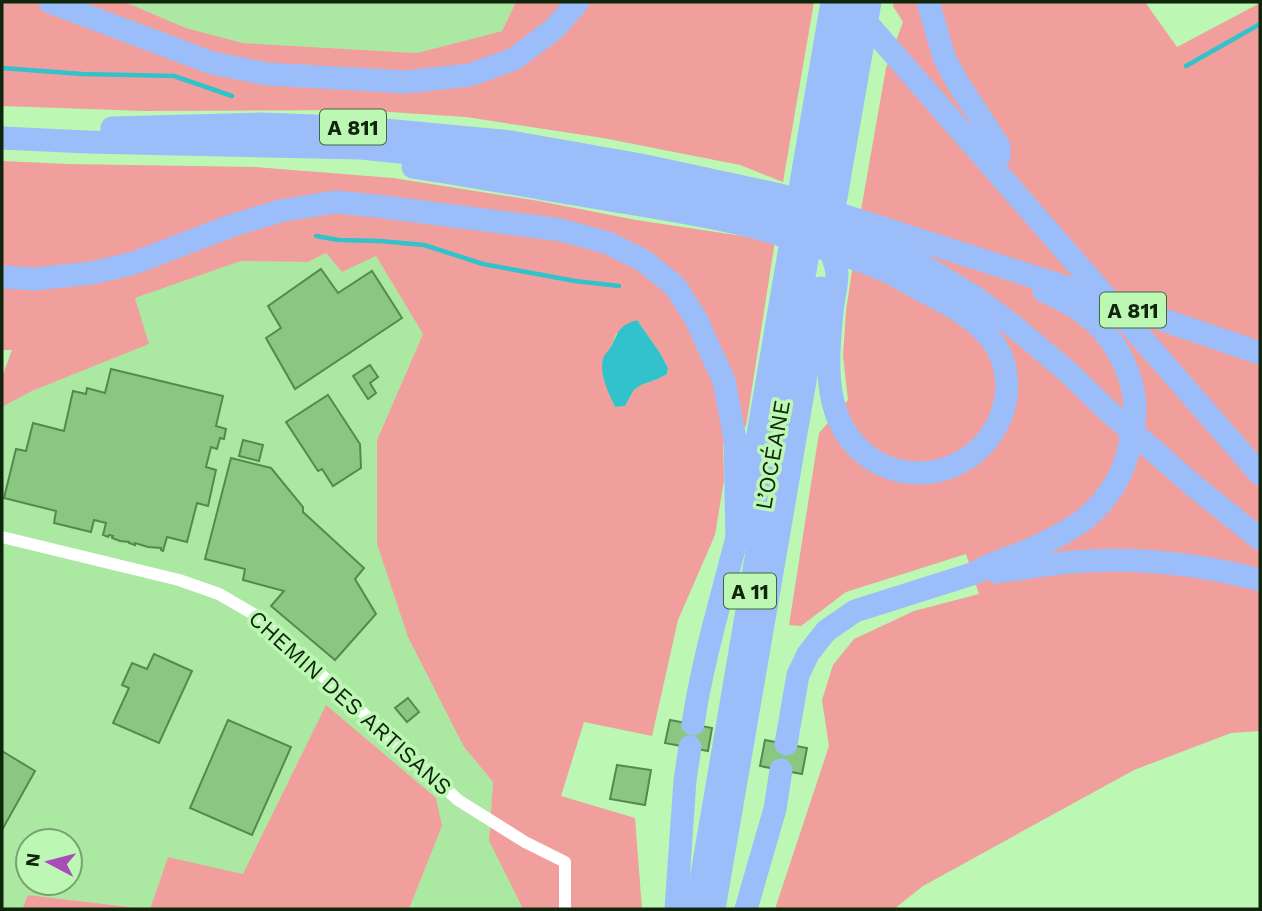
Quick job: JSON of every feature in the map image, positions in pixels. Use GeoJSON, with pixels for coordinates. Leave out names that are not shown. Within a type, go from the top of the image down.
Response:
{"type":"FeatureCollection","features":[{"type":"Feature","properties":{"kind":"highway"},"geometry":{"type":"LineString","coordinates":[[50,2],[212,63],[267,74],[405,82],[470,75],[514,58],[554,29],[578,2]]}},
{"type":"Feature","properties":{"kind":"highway"},"geometry":{"type":"LineString","coordinates":[[832,2],[840,65]]}},
{"type":"Feature","properties":{"kind":"highway"},"geometry":{"type":"LineString","coordinates":[[850,2],[1183,376],[1260,474]]}},
{"type":"Feature","properties":{"kind":"highway","name":"L’OCÉANE"},"geometry":{"type":"LineString","coordinates":[[714,909],[811,281],[822,170],[850,2]]}},
{"type":"Feature","properties":{"kind":"highway"},"geometry":{"type":"LineString","coordinates":[[868,2],[999,156],[1054,229]]}},
{"type":"Feature","properties":{"kind":"highway","name":"L’OCÉANE"},"geometry":{"type":"LineString","coordinates":[[840,65],[868,2]]}},
{"type":"Feature","properties":{"kind":"highway"},"geometry":{"type":"LineString","coordinates":[[928,2],[944,57],[999,146],[999,156]]}},
{"type":"Feature","properties":{"kind":"highway","name":"A 811"},"geometry":{"type":"LineString","coordinates":[[2,125],[90,129],[249,124],[327,126],[409,131],[511,142],[628,163],[780,195],[1260,353]]}},
{"type":"Feature","properties":{"kind":"highway","name":"A 811"},"geometry":{"type":"LineString","coordinates":[[2,138],[348,148],[423,153],[595,177],[752,210],[861,241],[922,265],[973,296],[1044,352],[1194,486],[1260,539]]}},
{"type":"Feature","properties":{"kind":"highway"},"geometry":{"type":"LineString","coordinates":[[257,145],[271,153],[321,156],[434,170],[706,217],[775,233],[887,271],[956,309],[982,328],[997,347],[1005,369],[1007,391],[999,424],[978,453],[953,466],[922,473],[890,468],[860,449],[839,422],[834,406],[811,281]]}},
{"type":"Feature","properties":{"kind":"highway","name":"L’OCÉANE"},"geometry":{"type":"LineString","coordinates":[[696,909],[811,281],[828,242],[822,170]]}},
{"type":"Feature","properties":{"kind":"highway"},"geometry":{"type":"LineString","coordinates":[[2,277],[35,279],[92,274],[134,263],[231,226],[280,211],[335,202],[561,230],[608,243],[644,261],[675,286],[696,319],[724,380],[735,439],[737,541]]}},
{"type":"Feature","properties":{"kind":"highway"},"geometry":{"type":"LineString","coordinates":[[786,744],[798,675],[808,654],[827,631],[855,611],[975,573],[989,564],[1053,539],[1088,516],[1110,492],[1125,467],[1135,413],[1130,380],[1114,346],[1096,323],[1083,312],[1016,279],[1005,268]]}},
{"type":"Feature","properties":{"kind":"highway"},"geometry":{"type":"LineString","coordinates":[[693,724],[699,686],[749,487],[811,281]]}},
{"type":"Feature","properties":{"kind":"highway"},"geometry":{"type":"LineString","coordinates":[[1183,376],[1260,452]]}},
{"type":"Feature","properties":{"kind":"highway"},"geometry":{"type":"LineString","coordinates":[[975,573],[1071,562],[1132,561],[1195,566],[1260,580]]}},
{"type":"Feature","properties":{"kind":"highway"},"geometry":{"type":"LineString","coordinates":[[676,909],[684,792],[690,747]]}},
{"type":"Feature","properties":{"kind":"highway"},"geometry":{"type":"LineString","coordinates":[[746,909],[775,809],[781,770]]}},
{"type":"Feature","properties":{"kind":"street","name":"CHEMIN DES ARTISANS"},"geometry":{"type":"LineString","coordinates":[[2,537],[179,580],[219,594],[257,616],[458,800],[525,842],[565,862],[565,909]]}},
{"type":"Feature","properties":{"kind":"shaded area"},"geometry":{"type":"Polygon","coordinates":[[[2,2],[125,2],[186,28],[243,43],[417,53],[502,31],[516,2],[814,2],[783,182],[740,165],[603,138],[466,117],[359,110],[145,111],[2,106],[2,2]]]}},
{"type":"Feature","properties":{"kind":"shaded area"},"geometry":{"type":"Polygon","coordinates":[[[125,2],[516,2],[502,31],[417,53],[243,43],[186,28],[125,2]]]}},
{"type":"Feature","properties":{"kind":"shaded area"},"geometry":{"type":"Polygon","coordinates":[[[894,2],[1145,2],[1177,47],[1260,3],[1260,731],[1231,733],[1134,770],[923,886],[894,909],[775,909],[829,746],[822,700],[833,665],[854,639],[914,611],[979,594],[966,554],[846,592],[801,626],[789,625],[819,433],[848,400],[843,356],[846,311],[886,68],[903,22],[893,6],[894,2]]]}},
{"type":"Feature","properties":{"kind":"shaded area"},"geometry":{"type":"Polygon","coordinates":[[[2,161],[255,167],[393,178],[775,241],[746,426],[723,444],[724,480],[715,535],[678,620],[652,736],[584,722],[561,796],[635,818],[642,909],[523,909],[489,841],[493,782],[464,747],[408,637],[377,544],[377,440],[423,334],[376,256],[342,272],[326,253],[308,262],[241,261],[135,298],[149,344],[32,391],[2,407],[2,377],[12,350],[2,350],[2,161]],[[637,320],[616,334],[603,359],[603,377],[615,407],[625,406],[638,387],[667,374],[668,368],[637,320]]]}},
{"type":"Feature","properties":{"kind":"shaded area"},"geometry":{"type":"Polygon","coordinates":[[[326,253],[342,272],[376,256],[423,334],[377,440],[464,747],[493,782],[489,841],[523,909],[409,909],[442,826],[243,875],[168,857],[150,909],[45,897],[84,897],[84,827],[14,827],[14,897],[27,897],[22,909],[2,909],[2,407],[32,391],[148,344],[135,298],[241,261],[308,262],[326,253]]]}},
{"type":"Feature","properties":{"kind":"shaded area"},"geometry":{"type":"Polygon","coordinates":[[[326,705],[436,798],[442,826],[409,909],[150,909],[168,857],[243,874],[326,705]]]}},
{"type":"Feature","properties":{"kind":"shaded area"},"geometry":{"type":"Polygon","coordinates":[[[27,897],[45,897],[147,909],[22,909],[27,897]]]}},
{"type":"Feature","properties":{"kind":"water"},"geometry":{"type":"Polygon","coordinates":[[[637,320],[660,353],[668,368],[667,374],[638,387],[625,406],[615,407],[603,378],[603,359],[621,329],[637,320]]]}},
{"type":"Feature","properties":{"kind":"building"},"geometry":{"type":"Polygon","coordinates":[[[321,269],[338,293],[372,271],[402,318],[295,389],[266,338],[281,328],[268,306],[321,269]]]}},
{"type":"Feature","properties":{"kind":"building"},"geometry":{"type":"Polygon","coordinates":[[[370,365],[378,377],[370,383],[376,393],[368,399],[353,376],[370,365]]]}},
{"type":"Feature","properties":{"kind":"building"},"geometry":{"type":"Polygon","coordinates":[[[111,369],[223,396],[216,426],[226,429],[224,439],[220,438],[217,449],[211,447],[206,467],[216,470],[208,506],[197,503],[187,542],[167,537],[163,551],[161,548],[135,545],[103,535],[106,523],[94,520],[91,532],[54,523],[56,511],[4,498],[16,449],[26,451],[33,423],[64,431],[73,391],[86,394],[87,388],[105,393],[111,369]]]}},
{"type":"Feature","properties":{"kind":"building"},"geometry":{"type":"Polygon","coordinates":[[[328,395],[360,444],[361,468],[333,486],[322,469],[318,471],[286,422],[328,395]]]}},
{"type":"Feature","properties":{"kind":"building"},"geometry":{"type":"Polygon","coordinates":[[[243,440],[263,445],[259,461],[239,456],[243,440]]]}},
{"type":"Feature","properties":{"kind":"building"},"geometry":{"type":"Polygon","coordinates":[[[231,458],[271,468],[303,507],[303,512],[364,568],[355,579],[376,614],[335,660],[271,606],[284,591],[243,580],[245,569],[205,559],[231,458]]]}},
{"type":"Feature","properties":{"kind":"building"},"geometry":{"type":"Polygon","coordinates":[[[154,654],[192,671],[159,743],[113,723],[129,688],[122,685],[132,663],[147,669],[154,654]]]}},
{"type":"Feature","properties":{"kind":"building"},"geometry":{"type":"Polygon","coordinates":[[[408,698],[419,712],[407,722],[395,708],[408,698]]]}},
{"type":"Feature","properties":{"kind":"building"},"geometry":{"type":"Polygon","coordinates":[[[228,720],[291,747],[252,835],[190,808],[228,720]]]}},
{"type":"Feature","properties":{"kind":"building"},"geometry":{"type":"Polygon","coordinates":[[[670,720],[712,728],[708,751],[665,743],[670,720]]]}},
{"type":"Feature","properties":{"kind":"building"},"geometry":{"type":"Polygon","coordinates":[[[765,740],[807,748],[802,774],[760,766],[765,740]]]}},
{"type":"Feature","properties":{"kind":"building"},"geometry":{"type":"Polygon","coordinates":[[[2,751],[35,771],[2,830],[2,751]]]}},
{"type":"Feature","properties":{"kind":"building"},"geometry":{"type":"Polygon","coordinates":[[[617,765],[651,770],[645,805],[610,799],[617,765]]]}},
{"type":"Feature","properties":{"kind":"waterway"},"geometry":{"type":"LineString","coordinates":[[1186,66],[1260,24]]}},
{"type":"Feature","properties":{"kind":"waterway"},"geometry":{"type":"LineString","coordinates":[[2,68],[82,74],[174,76],[232,96]]}},
{"type":"Feature","properties":{"kind":"waterway"},"geometry":{"type":"LineString","coordinates":[[316,236],[424,245],[483,264],[619,286]]}}]}
